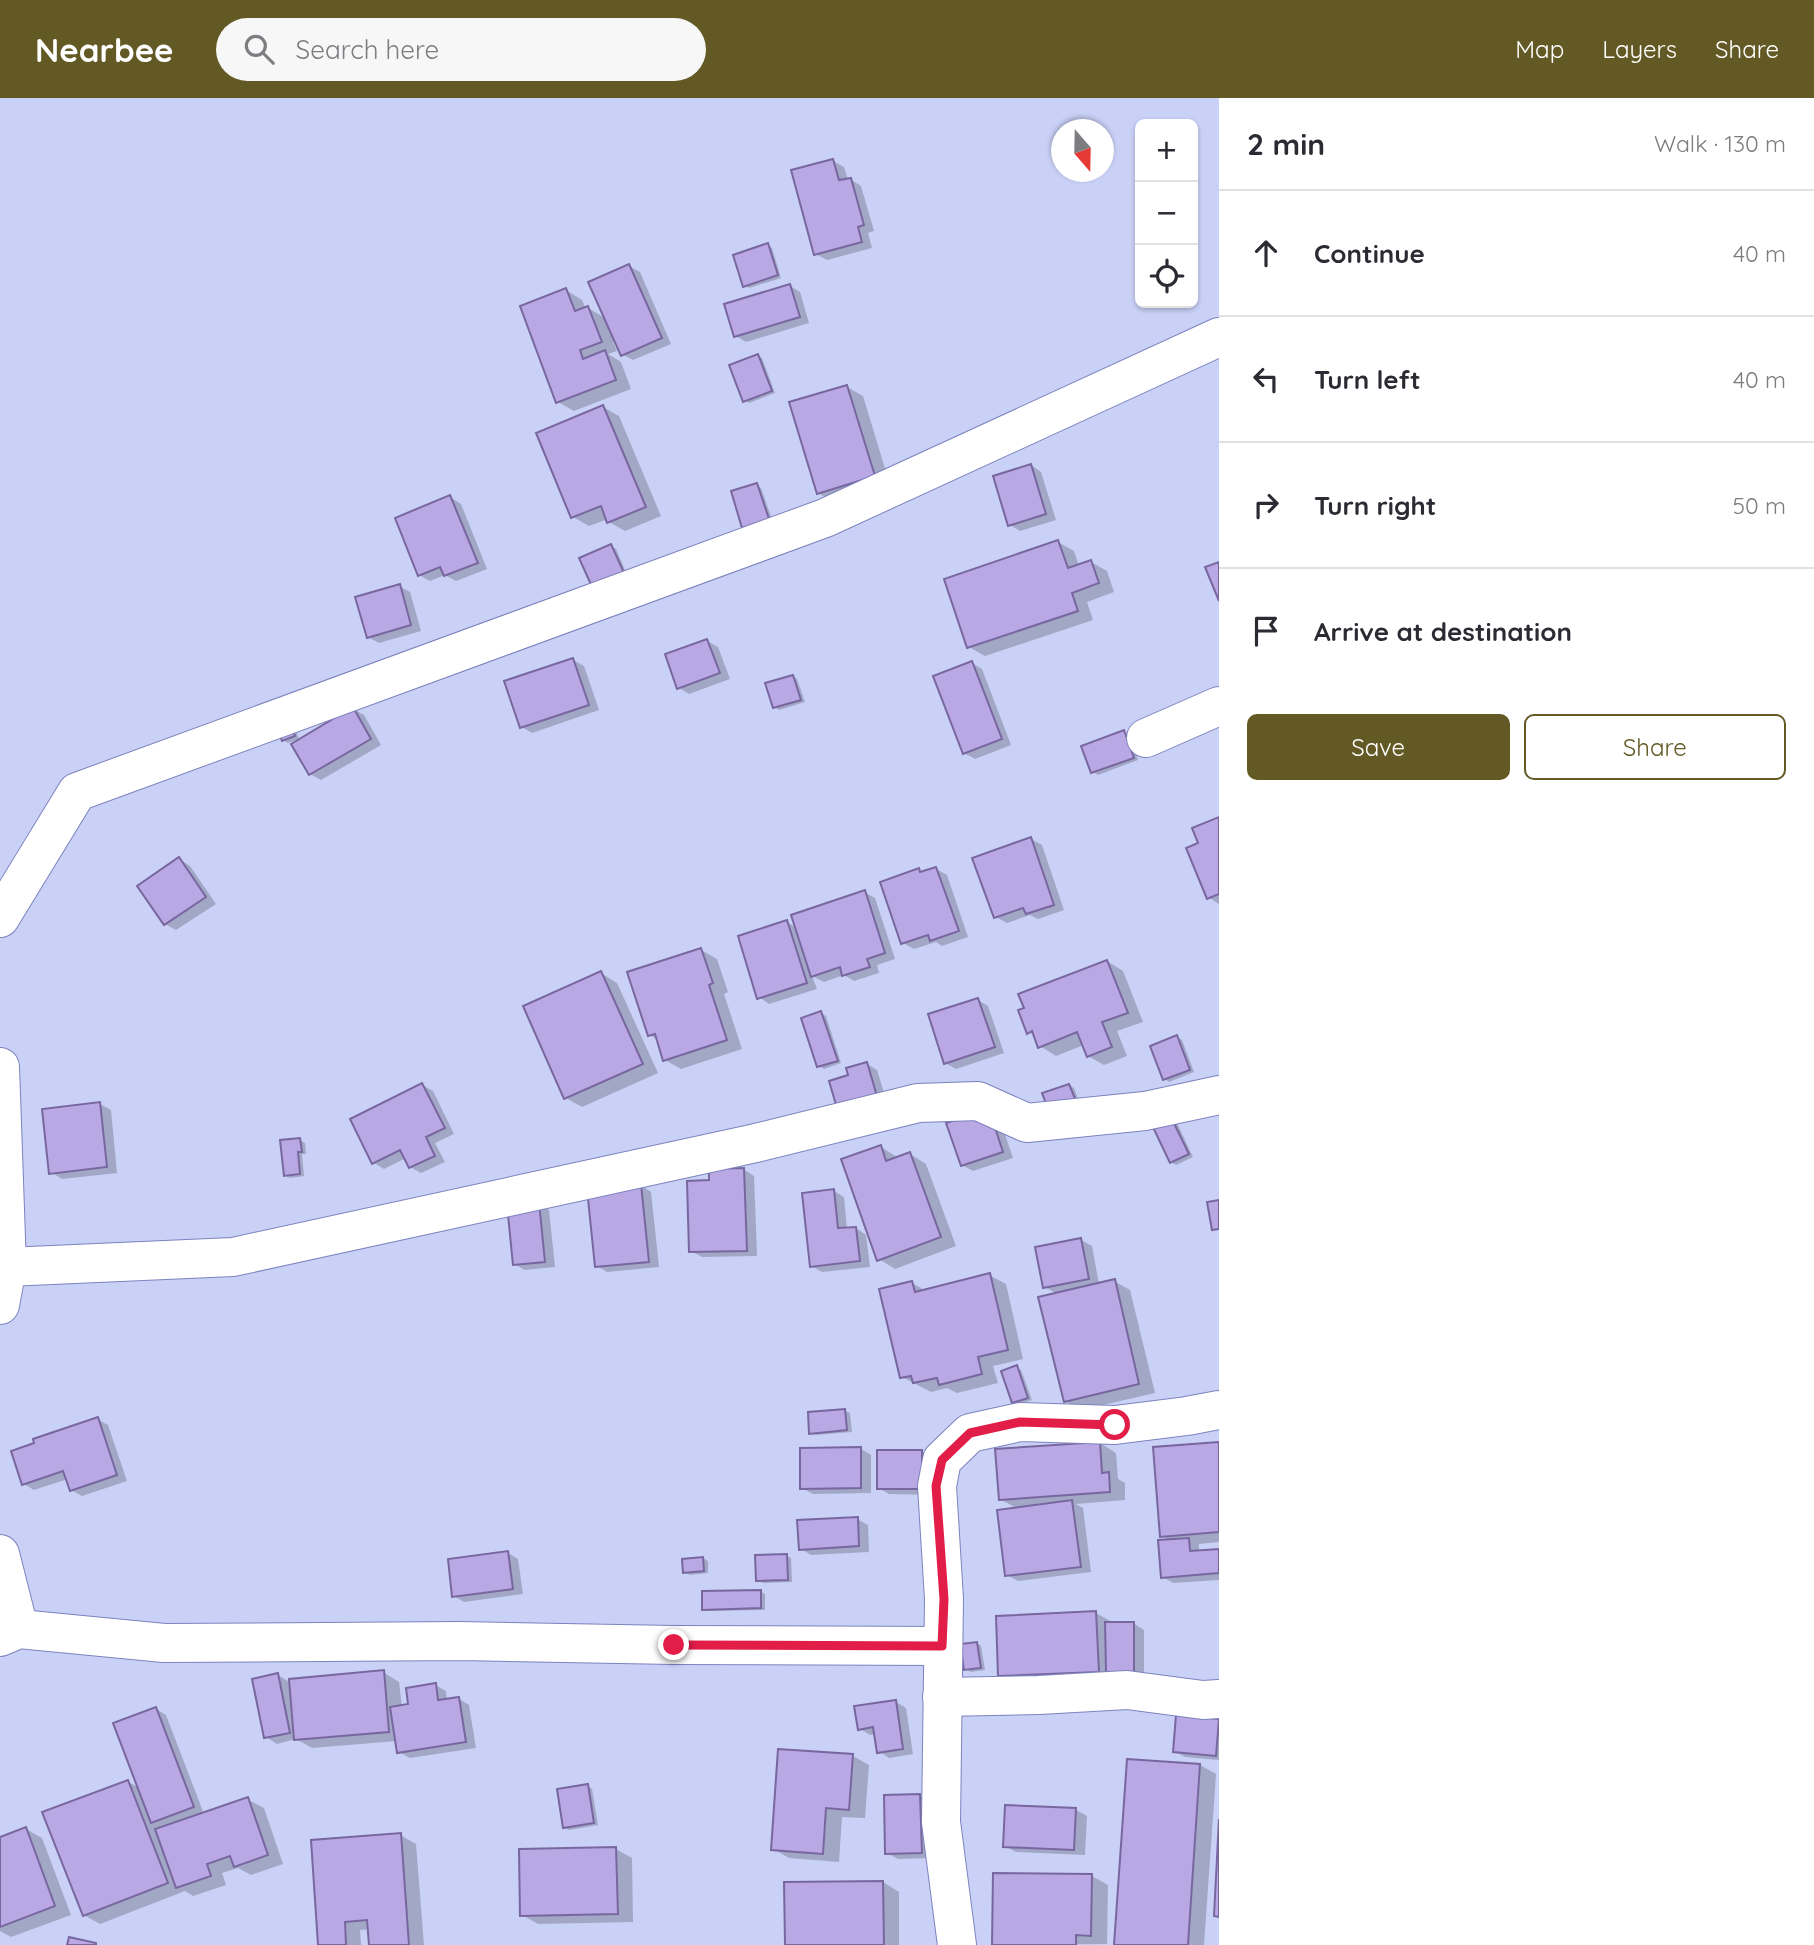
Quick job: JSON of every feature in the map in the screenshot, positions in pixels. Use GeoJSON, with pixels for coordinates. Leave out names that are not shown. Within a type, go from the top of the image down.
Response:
{"type":"FeatureCollection","features":[{"type":"Feature","properties":{"kind":"street"},"geometry":{"type":"LineString","coordinates":[[0,918],[77,792],[825,517],[1219,337]]}},
{"type":"Feature","properties":{"kind":"street"},"geometry":{"type":"LineString","coordinates":[[1146,738],[1219,706]]}},
{"type":"Feature","properties":{"kind":"street"},"geometry":{"type":"LineString","coordinates":[[0,1067],[7,1267],[0,1305]]}},
{"type":"Feature","properties":{"kind":"street"},"geometry":{"type":"LineString","coordinates":[[7,1267],[233,1258],[756,1143],[918,1103],[978,1101],[1027,1124],[1145,1111],[1219,1095]]}},
{"type":"Feature","properties":{"kind":"street"},"geometry":{"type":"LineString","coordinates":[[957,1945],[942,1822],[944,1599],[936,1486],[942,1460],[970,1433],[1020,1422],[1115,1425],[1219,1410]]}},
{"type":"Feature","properties":{"kind":"street"},"geometry":{"type":"LineString","coordinates":[[0,1554],[10,1633],[164,1643],[460,1641],[942,1646]]}},
{"type":"Feature","properties":{"kind":"street"},"geometry":{"type":"LineString","coordinates":[[942,1697],[1127,1690],[1203,1700],[1219,1699]]}},
{"type":"Feature","properties":{"kind":"building"},"geometry":{"type":"Polygon","coordinates":[[[833,159],[839,180],[851,178],[864,225],[858,227],[862,242],[814,255],[791,170],[833,159]]]}},
{"type":"Feature","properties":{"kind":"building"},"geometry":{"type":"Polygon","coordinates":[[[768,243],[778,275],[743,287],[733,255],[768,243]]]}},
{"type":"Feature","properties":{"kind":"building"},"geometry":{"type":"Polygon","coordinates":[[[629,264],[662,338],[621,356],[588,282],[629,264]]]}},
{"type":"Feature","properties":{"kind":"building"},"geometry":{"type":"Polygon","coordinates":[[[790,284],[800,317],[734,337],[724,304],[790,284]]]}},
{"type":"Feature","properties":{"kind":"building"},"geometry":{"type":"Polygon","coordinates":[[[566,288],[575,311],[588,306],[602,342],[580,350],[583,359],[605,350],[616,380],[556,403],[520,306],[566,288]]]}},
{"type":"Feature","properties":{"kind":"building"},"geometry":{"type":"Polygon","coordinates":[[[758,354],[772,391],[743,402],[729,365],[758,354]]]}},
{"type":"Feature","properties":{"kind":"building"},"geometry":{"type":"Polygon","coordinates":[[[847,385],[875,476],[817,494],[789,402],[847,385]]]}},
{"type":"Feature","properties":{"kind":"building"},"geometry":{"type":"Polygon","coordinates":[[[603,405],[646,507],[607,523],[601,506],[571,518],[536,433],[603,405]]]}},
{"type":"Feature","properties":{"kind":"building"},"geometry":{"type":"Polygon","coordinates":[[[1031,464],[1046,514],[1008,526],[993,476],[1031,464]]]}},
{"type":"Feature","properties":{"kind":"building"},"geometry":{"type":"Polygon","coordinates":[[[757,483],[769,519],[742,528],[731,491],[757,483]]]}},
{"type":"Feature","properties":{"kind":"building"},"geometry":{"type":"Polygon","coordinates":[[[450,495],[478,563],[444,576],[440,567],[418,576],[395,518],[450,495]]]}},
{"type":"Feature","properties":{"kind":"building"},"geometry":{"type":"Polygon","coordinates":[[[1058,540],[1068,568],[1091,560],[1099,583],[1072,593],[1078,611],[967,648],[944,579],[1058,540]]]}},
{"type":"Feature","properties":{"kind":"building"},"geometry":{"type":"Polygon","coordinates":[[[611,544],[625,575],[593,589],[579,558],[611,544]]]}},
{"type":"Feature","properties":{"kind":"building"},"geometry":{"type":"Polygon","coordinates":[[[1219,562],[1219,601],[1205,567],[1219,562]]]}},
{"type":"Feature","properties":{"kind":"building"},"geometry":{"type":"Polygon","coordinates":[[[400,584],[411,625],[367,638],[355,597],[400,584]]]}},
{"type":"Feature","properties":{"kind":"building"},"geometry":{"type":"Polygon","coordinates":[[[707,639],[720,673],[677,689],[665,654],[707,639]]]}},
{"type":"Feature","properties":{"kind":"building"},"geometry":{"type":"Polygon","coordinates":[[[573,658],[589,705],[520,728],[504,681],[573,658]]]}},
{"type":"Feature","properties":{"kind":"building"},"geometry":{"type":"Polygon","coordinates":[[[972,661],[1002,739],[963,754],[933,676],[972,661]]]}},
{"type":"Feature","properties":{"kind":"building"},"geometry":{"type":"Polygon","coordinates":[[[793,675],[801,700],[773,708],[765,683],[793,675]]]}},
{"type":"Feature","properties":{"kind":"building"},"geometry":{"type":"Polygon","coordinates":[[[353,707],[371,739],[309,775],[291,744],[353,707]]]}},
{"type":"Feature","properties":{"kind":"building"},"geometry":{"type":"Polygon","coordinates":[[[291,726],[295,736],[282,741],[278,730],[291,726]]]}},
{"type":"Feature","properties":{"kind":"building"},"geometry":{"type":"Polygon","coordinates":[[[1124,730],[1134,758],[1091,773],[1081,746],[1124,730]]]}},
{"type":"Feature","properties":{"kind":"building"},"geometry":{"type":"Polygon","coordinates":[[[1219,817],[1219,894],[1207,899],[1186,848],[1198,843],[1192,828],[1219,817]]]}},
{"type":"Feature","properties":{"kind":"building"},"geometry":{"type":"Polygon","coordinates":[[[1031,837],[1054,905],[1026,914],[1023,908],[994,918],[972,858],[1031,837]]]}},
{"type":"Feature","properties":{"kind":"building"},"geometry":{"type":"Polygon","coordinates":[[[179,857],[206,897],[164,925],[137,886],[179,857]]]}},
{"type":"Feature","properties":{"kind":"building"},"geometry":{"type":"Polygon","coordinates":[[[936,867],[959,931],[930,941],[928,935],[901,944],[880,882],[919,868],[920,872],[936,867]]]}},
{"type":"Feature","properties":{"kind":"building"},"geometry":{"type":"Polygon","coordinates":[[[865,890],[885,953],[867,959],[870,967],[842,976],[840,967],[811,977],[791,915],[865,890]]]}},
{"type":"Feature","properties":{"kind":"building"},"geometry":{"type":"Polygon","coordinates":[[[787,920],[807,983],[757,999],[738,936],[787,920]]]}},
{"type":"Feature","properties":{"kind":"building"},"geometry":{"type":"Polygon","coordinates":[[[701,948],[713,983],[709,985],[727,1040],[663,1061],[655,1034],[648,1036],[627,972],[701,948]]]}},
{"type":"Feature","properties":{"kind":"building"},"geometry":{"type":"Polygon","coordinates":[[[1107,960],[1128,1013],[1102,1022],[1112,1047],[1087,1057],[1077,1032],[1038,1048],[1032,1031],[1027,1034],[1018,1010],[1024,1008],[1018,994],[1107,960]]]}},
{"type":"Feature","properties":{"kind":"building"},"geometry":{"type":"Polygon","coordinates":[[[601,971],[643,1064],[564,1099],[523,1006],[601,971]]]}},
{"type":"Feature","properties":{"kind":"building"},"geometry":{"type":"Polygon","coordinates":[[[978,998],[995,1047],[944,1064],[928,1014],[978,998]]]}},
{"type":"Feature","properties":{"kind":"building"},"geometry":{"type":"Polygon","coordinates":[[[821,1011],[838,1061],[817,1067],[801,1018],[821,1011]]]}},
{"type":"Feature","properties":{"kind":"building"},"geometry":{"type":"Polygon","coordinates":[[[1177,1035],[1190,1070],[1163,1080],[1150,1046],[1177,1035]]]}},
{"type":"Feature","properties":{"kind":"building"},"geometry":{"type":"Polygon","coordinates":[[[867,1062],[879,1103],[839,1115],[829,1081],[848,1075],[846,1068],[867,1062]]]}},
{"type":"Feature","properties":{"kind":"building"},"geometry":{"type":"Polygon","coordinates":[[[422,1083],[445,1128],[426,1137],[435,1156],[409,1168],[400,1150],[372,1164],[350,1119],[422,1083]]]}},
{"type":"Feature","properties":{"kind":"building"},"geometry":{"type":"Polygon","coordinates":[[[1069,1084],[1076,1101],[1049,1111],[1042,1093],[1069,1084]]]}},
{"type":"Feature","properties":{"kind":"building"},"geometry":{"type":"Polygon","coordinates":[[[100,1102],[107,1167],[49,1174],[42,1109],[100,1102]]]}},
{"type":"Feature","properties":{"kind":"building"},"geometry":{"type":"Polygon","coordinates":[[[989,1109],[1003,1152],[961,1166],[946,1123],[989,1109]]]}},
{"type":"Feature","properties":{"kind":"building"},"geometry":{"type":"Polygon","coordinates":[[[1170,1115],[1189,1154],[1170,1163],[1151,1123],[1170,1115]]]}},
{"type":"Feature","properties":{"kind":"building"},"geometry":{"type":"Polygon","coordinates":[[[300,1138],[300,1174],[284,1176],[280,1140],[300,1138]]]}},
{"type":"Feature","properties":{"kind":"building"},"geometry":{"type":"Polygon","coordinates":[[[881,1145],[886,1161],[910,1152],[941,1237],[877,1261],[841,1159],[881,1145]]]}},
{"type":"Feature","properties":{"kind":"building"},"geometry":{"type":"Polygon","coordinates":[[[744,1168],[747,1251],[689,1252],[687,1181],[709,1180],[709,1169],[744,1168]]]}},
{"type":"Feature","properties":{"kind":"building"},"geometry":{"type":"Polygon","coordinates":[[[641,1184],[649,1262],[595,1267],[587,1189],[641,1184]]]}},
{"type":"Feature","properties":{"kind":"building"},"geometry":{"type":"Polygon","coordinates":[[[834,1189],[838,1228],[856,1227],[860,1261],[810,1267],[802,1193],[834,1189]]]}},
{"type":"Feature","properties":{"kind":"building"},"geometry":{"type":"Polygon","coordinates":[[[1219,1200],[1219,1229],[1212,1230],[1207,1202],[1219,1200]]]}},
{"type":"Feature","properties":{"kind":"building"},"geometry":{"type":"Polygon","coordinates":[[[539,1202],[545,1262],[513,1265],[507,1205],[539,1202]]]}},
{"type":"Feature","properties":{"kind":"building"},"geometry":{"type":"Polygon","coordinates":[[[1081,1238],[1089,1279],[1043,1288],[1035,1247],[1081,1238]]]}},
{"type":"Feature","properties":{"kind":"building"},"geometry":{"type":"Polygon","coordinates":[[[990,1273],[1008,1350],[978,1357],[982,1374],[939,1385],[937,1378],[913,1383],[911,1376],[900,1378],[879,1289],[912,1281],[915,1292],[990,1273]]]}},
{"type":"Feature","properties":{"kind":"building"},"geometry":{"type":"Polygon","coordinates":[[[1115,1279],[1139,1384],[1064,1402],[1038,1297],[1115,1279]]]}},
{"type":"Feature","properties":{"kind":"building"},"geometry":{"type":"Polygon","coordinates":[[[1017,1365],[1028,1398],[1012,1403],[1001,1371],[1017,1365]]]}},
{"type":"Feature","properties":{"kind":"building"},"geometry":{"type":"Polygon","coordinates":[[[845,1409],[847,1430],[809,1434],[808,1412],[845,1409]]]}},
{"type":"Feature","properties":{"kind":"building"},"geometry":{"type":"Polygon","coordinates":[[[98,1417],[117,1475],[70,1491],[63,1471],[22,1485],[11,1451],[34,1443],[33,1439],[98,1417]]]}},
{"type":"Feature","properties":{"kind":"building"},"geometry":{"type":"Polygon","coordinates":[[[1100,1442],[1102,1473],[1109,1472],[1110,1492],[999,1500],[995,1449],[1100,1442]]]}},
{"type":"Feature","properties":{"kind":"building"},"geometry":{"type":"Polygon","coordinates":[[[1219,1442],[1219,1532],[1160,1537],[1153,1447],[1219,1442]]]}},
{"type":"Feature","properties":{"kind":"building"},"geometry":{"type":"Polygon","coordinates":[[[861,1447],[861,1488],[800,1489],[800,1448],[861,1447]]]}},
{"type":"Feature","properties":{"kind":"building"},"geometry":{"type":"Polygon","coordinates":[[[877,1450],[922,1450],[922,1489],[877,1489],[877,1450]]]}},
{"type":"Feature","properties":{"kind":"building"},"geometry":{"type":"Polygon","coordinates":[[[1072,1500],[1081,1567],[1005,1576],[997,1510],[1072,1500]]]}},
{"type":"Feature","properties":{"kind":"building"},"geometry":{"type":"Polygon","coordinates":[[[858,1517],[859,1546],[799,1550],[797,1520],[858,1517]]]}},
{"type":"Feature","properties":{"kind":"building"},"geometry":{"type":"Polygon","coordinates":[[[1189,1538],[1190,1551],[1219,1549],[1219,1573],[1161,1578],[1158,1540],[1189,1538]]]}},
{"type":"Feature","properties":{"kind":"building"},"geometry":{"type":"Polygon","coordinates":[[[508,1551],[513,1589],[452,1597],[448,1559],[508,1551]]]}},
{"type":"Feature","properties":{"kind":"building"},"geometry":{"type":"Polygon","coordinates":[[[787,1554],[788,1580],[756,1581],[755,1555],[787,1554]]]}},
{"type":"Feature","properties":{"kind":"building"},"geometry":{"type":"Polygon","coordinates":[[[703,1557],[704,1571],[683,1573],[682,1559],[703,1557]]]}},
{"type":"Feature","properties":{"kind":"building"},"geometry":{"type":"Polygon","coordinates":[[[761,1590],[761,1608],[702,1610],[702,1591],[761,1590]]]}},
{"type":"Feature","properties":{"kind":"building"},"geometry":{"type":"Polygon","coordinates":[[[1096,1611],[1099,1672],[998,1676],[996,1616],[1096,1611]]]}},
{"type":"Feature","properties":{"kind":"building"},"geometry":{"type":"Polygon","coordinates":[[[1105,1622],[1134,1622],[1134,1672],[1106,1672],[1105,1622]]]}},
{"type":"Feature","properties":{"kind":"building"},"geometry":{"type":"Polygon","coordinates":[[[977,1642],[981,1668],[964,1670],[960,1644],[977,1642]]]}},
{"type":"Feature","properties":{"kind":"building"},"geometry":{"type":"Polygon","coordinates":[[[384,1670],[389,1732],[294,1740],[289,1679],[384,1670]]]}},
{"type":"Feature","properties":{"kind":"building"},"geometry":{"type":"Polygon","coordinates":[[[278,1673],[290,1733],[264,1738],[252,1679],[278,1673]]]}},
{"type":"Feature","properties":{"kind":"building"},"geometry":{"type":"Polygon","coordinates":[[[436,1683],[438,1700],[459,1697],[466,1742],[397,1753],[390,1707],[408,1704],[406,1688],[436,1683]]]}},
{"type":"Feature","properties":{"kind":"building"},"geometry":{"type":"Polygon","coordinates":[[[896,1700],[903,1749],[877,1753],[873,1727],[858,1730],[854,1706],[896,1700]]]}},
{"type":"Feature","properties":{"kind":"building"},"geometry":{"type":"Polygon","coordinates":[[[156,1707],[194,1807],[151,1823],[113,1723],[156,1707]]]}},
{"type":"Feature","properties":{"kind":"building"},"geometry":{"type":"Polygon","coordinates":[[[1176,1715],[1219,1719],[1216,1756],[1173,1752],[1176,1715]]]}},
{"type":"Feature","properties":{"kind":"building"},"geometry":{"type":"Polygon","coordinates":[[[778,1749],[853,1754],[849,1810],[826,1808],[823,1854],[771,1850],[778,1749]]]}},
{"type":"Feature","properties":{"kind":"building"},"geometry":{"type":"Polygon","coordinates":[[[1127,1759],[1200,1764],[1188,1945],[1114,1945],[1127,1759]]]}},
{"type":"Feature","properties":{"kind":"building"},"geometry":{"type":"Polygon","coordinates":[[[128,1780],[168,1883],[83,1916],[42,1812],[128,1780]]]}},
{"type":"Feature","properties":{"kind":"building"},"geometry":{"type":"Polygon","coordinates":[[[588,1784],[594,1823],[563,1828],[557,1789],[588,1784]]]}},
{"type":"Feature","properties":{"kind":"building"},"geometry":{"type":"Polygon","coordinates":[[[920,1794],[922,1853],[885,1854],[884,1795],[920,1794]]]}},
{"type":"Feature","properties":{"kind":"building"},"geometry":{"type":"Polygon","coordinates":[[[248,1797],[268,1855],[234,1867],[230,1856],[207,1864],[211,1876],[176,1888],[155,1829],[248,1797]]]}},
{"type":"Feature","properties":{"kind":"building"},"geometry":{"type":"Polygon","coordinates":[[[1005,1805],[1076,1808],[1074,1850],[1003,1847],[1005,1805]]]}},
{"type":"Feature","properties":{"kind":"building"},"geometry":{"type":"Polygon","coordinates":[[[1219,1819],[1219,1917],[1214,1916],[1219,1819]]]}},
{"type":"Feature","properties":{"kind":"building"},"geometry":{"type":"Polygon","coordinates":[[[26,1827],[55,1906],[0,1927],[0,1837],[26,1827]]]}},
{"type":"Feature","properties":{"kind":"building"},"geometry":{"type":"Polygon","coordinates":[[[401,1833],[409,1945],[369,1945],[367,1920],[345,1922],[346,1945],[318,1945],[311,1840],[401,1833]]]}},
{"type":"Feature","properties":{"kind":"building"},"geometry":{"type":"Polygon","coordinates":[[[616,1847],[618,1914],[520,1916],[519,1849],[616,1847]]]}},
{"type":"Feature","properties":{"kind":"building"},"geometry":{"type":"Polygon","coordinates":[[[993,1873],[1092,1874],[1091,1936],[1076,1935],[1076,1945],[992,1945],[993,1873]]]}},
{"type":"Feature","properties":{"kind":"building"},"geometry":{"type":"Polygon","coordinates":[[[883,1881],[884,1945],[785,1945],[784,1882],[883,1881]]]}},
{"type":"Feature","properties":{"kind":"building"},"geometry":{"type":"Polygon","coordinates":[[[69,1937],[96,1943],[96,1945],[67,1945],[69,1937]]]}},
{"type":"Feature","properties":{"kind":"route"},"geometry":{"type":"LineString","coordinates":[[674,1645],[942,1646],[944,1599],[936,1486],[942,1460],[970,1433],[1020,1422],[1115,1425]]}}]}
